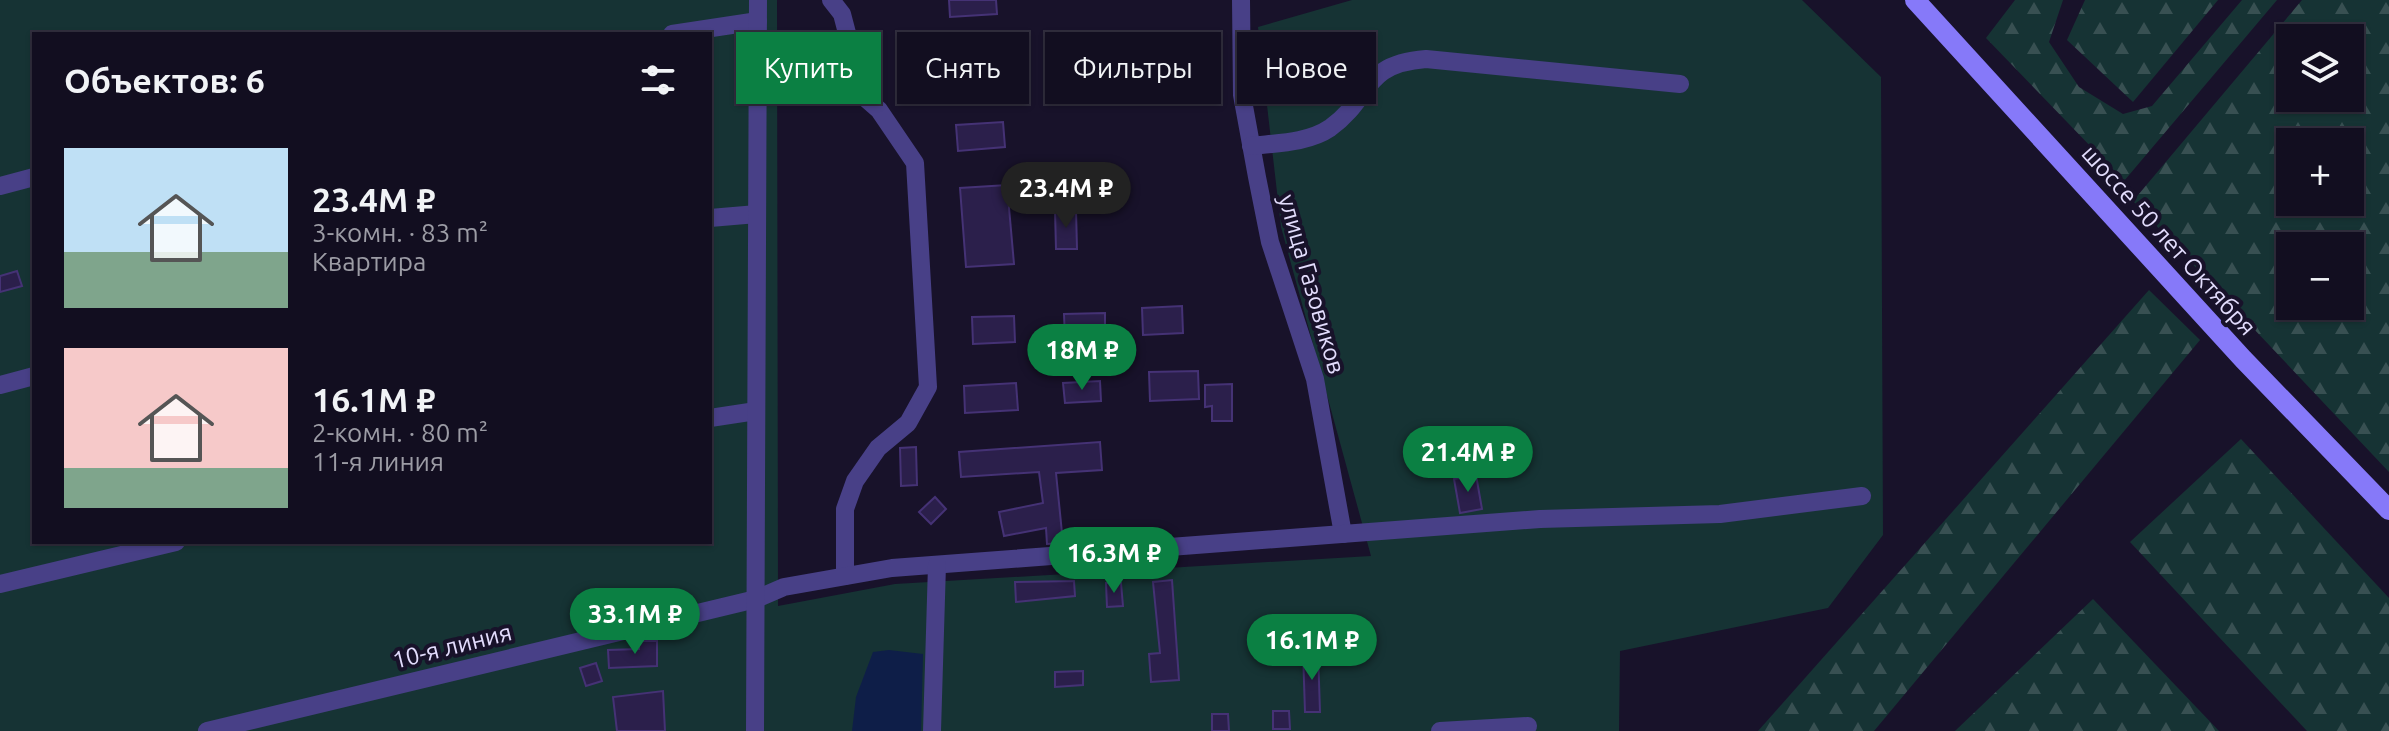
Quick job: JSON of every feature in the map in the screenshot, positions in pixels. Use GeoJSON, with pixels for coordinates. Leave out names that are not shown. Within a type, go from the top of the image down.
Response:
{"type":"FeatureCollection","features":[{"type":"Feature","properties":{"kind":"street"},"geometry":{"type":"LineString","coordinates":[[755,731],[758,0]]}},
{"type":"Feature","properties":{"kind":"street"},"geometry":{"type":"LineString","coordinates":[[831,0],[842,14],[847,33],[848,69],[855,89],[879,110],[915,163],[928,387],[908,423],[878,448],[855,481],[845,509],[845,576]]}},
{"type":"Feature","properties":{"kind":"street","name":"улица Газовиков"},"geometry":{"type":"LineString","coordinates":[[1241,0],[1242,95],[1251,146],[1270,242],[1315,379],[1343,534]]}},
{"type":"Feature","properties":{"kind":"street","name":"шоссе 50 лет Октября"},"geometry":{"type":"LineString","coordinates":[[1915,0],[2243,359],[2389,510]]}},
{"type":"Feature","properties":{"kind":"street"},"geometry":{"type":"LineString","coordinates":[[685,32],[758,21]]}},
{"type":"Feature","properties":{"kind":"street"},"geometry":{"type":"LineString","coordinates":[[1251,146],[1306,139],[1328,129],[1375,77],[1399,61],[1426,59],[1680,84]]}},
{"type":"Feature","properties":{"kind":"street"},"geometry":{"type":"LineString","coordinates":[[0,186],[32,178]]}},
{"type":"Feature","properties":{"kind":"street"},"geometry":{"type":"LineString","coordinates":[[712,218],[757,214]]}},
{"type":"Feature","properties":{"kind":"street"},"geometry":{"type":"LineString","coordinates":[[0,385],[32,377]]}},
{"type":"Feature","properties":{"kind":"street"},"geometry":{"type":"LineString","coordinates":[[712,418],[756,411]]}},
{"type":"Feature","properties":{"kind":"street","name":"10-я линия"},"geometry":{"type":"LineString","coordinates":[[207,731],[756,599],[784,587],[845,576],[937,565],[1292,541],[1343,534],[1540,519],[1720,514],[1862,496]]}},
{"type":"Feature","properties":{"kind":"street"},"geometry":{"type":"LineString","coordinates":[[0,584],[168,544]]}},
{"type":"Feature","properties":{"kind":"street"},"geometry":{"type":"LineString","coordinates":[[932,731],[937,565]]}},
{"type":"Feature","properties":{"kind":"street"},"geometry":{"type":"LineString","coordinates":[[1440,731],[1528,726]]}},
{"type":"Feature","properties":{"kind":"green space"},"geometry":{"type":"Polygon","coordinates":[[[0,0],[777,0],[777,32],[736,32],[736,104],[777,104],[778,606],[895,584],[1371,556],[1281,227],[1267,104],[1376,104],[1376,32],[1259,32],[1258,27],[1352,0],[1802,0],[1881,77],[1883,535],[1828,608],[1620,651],[1619,731],[0,731],[0,0]]]}},
{"type":"Feature","properties":{"kind":"green space"},"geometry":{"type":"Polygon","coordinates":[[[2015,0],[2063,0],[2049,42],[2079,87],[2123,114],[2152,106],[2242,0],[2277,0],[2124,181],[1986,38],[2015,0]]]}},
{"type":"Feature","properties":{"kind":"green space"},"geometry":{"type":"Polygon","coordinates":[[[2085,0],[2218,0],[2133,102],[2067,40],[2085,0]]]}},
{"type":"Feature","properties":{"kind":"green space"},"geometry":{"type":"Polygon","coordinates":[[[2302,0],[2389,0],[2389,472],[2133,201],[2276,31],[2276,112],[2364,112],[2364,24],[2282,24],[2302,0]]]}},
{"type":"Feature","properties":{"kind":"green space"},"geometry":{"type":"Polygon","coordinates":[[[2149,290],[2200,340],[1874,731],[1758,731],[2149,290]]]}},
{"type":"Feature","properties":{"kind":"green space"},"geometry":{"type":"Polygon","coordinates":[[[2241,439],[2389,598],[2389,731],[2307,731],[2130,542],[2241,439]]]}},
{"type":"Feature","properties":{"kind":"green space"},"geometry":{"type":"Polygon","coordinates":[[[2093,599],[2219,731],[1955,731],[2093,599]]]}},
{"type":"Feature","properties":{"kind":"water"},"geometry":{"type":"Polygon","coordinates":[[[889,650],[923,654],[921,731],[852,731],[856,697],[873,652],[889,650]]]}},
{"type":"Feature","properties":{"kind":"building"},"geometry":{"type":"Polygon","coordinates":[[[949,0],[996,0],[997,14],[950,17],[949,0]]]}},
{"type":"Feature","properties":{"kind":"building"},"geometry":{"type":"Polygon","coordinates":[[[1003,122],[1005,147],[958,151],[956,125],[1003,122]]]}},
{"type":"Feature","properties":{"kind":"building"},"geometry":{"type":"Polygon","coordinates":[[[1007,185],[1014,264],[966,267],[960,188],[1007,185]]]}},
{"type":"Feature","properties":{"kind":"building"},"geometry":{"type":"Polygon","coordinates":[[[1055,210],[1076,210],[1077,249],[1056,249],[1055,210]]]}},
{"type":"Feature","properties":{"kind":"building"},"geometry":{"type":"Polygon","coordinates":[[[17,271],[22,286],[0,292],[0,276],[17,271]]]}},
{"type":"Feature","properties":{"kind":"building"},"geometry":{"type":"Polygon","coordinates":[[[1182,306],[1183,333],[1143,335],[1142,308],[1182,306]]]}},
{"type":"Feature","properties":{"kind":"building"},"geometry":{"type":"Polygon","coordinates":[[[1105,313],[1105,339],[1065,340],[1064,314],[1105,313]]]}},
{"type":"Feature","properties":{"kind":"building"},"geometry":{"type":"Polygon","coordinates":[[[1014,316],[1015,342],[973,344],[972,317],[1014,316]]]}},
{"type":"Feature","properties":{"kind":"building"},"geometry":{"type":"Polygon","coordinates":[[[1198,371],[1199,399],[1150,401],[1149,372],[1198,371]]]}},
{"type":"Feature","properties":{"kind":"building"},"geometry":{"type":"Polygon","coordinates":[[[1100,381],[1101,401],[1065,403],[1063,383],[1100,381]]]}},
{"type":"Feature","properties":{"kind":"building"},"geometry":{"type":"Polygon","coordinates":[[[1016,383],[1018,410],[965,413],[964,386],[1016,383]]]}},
{"type":"Feature","properties":{"kind":"building"},"geometry":{"type":"Polygon","coordinates":[[[1232,384],[1232,421],[1212,421],[1212,406],[1205,407],[1205,385],[1232,384]]]}},
{"type":"Feature","properties":{"kind":"building"},"geometry":{"type":"Polygon","coordinates":[[[1100,442],[1102,470],[1056,473],[1063,543],[1047,544],[1046,528],[1004,536],[999,512],[1043,503],[1039,472],[961,477],[959,452],[1100,442]]]}},
{"type":"Feature","properties":{"kind":"building"},"geometry":{"type":"Polygon","coordinates":[[[916,447],[917,485],[901,486],[900,448],[916,447]]]}},
{"type":"Feature","properties":{"kind":"building"},"geometry":{"type":"Polygon","coordinates":[[[1476,475],[1482,509],[1460,513],[1454,479],[1476,475]]]}},
{"type":"Feature","properties":{"kind":"building"},"geometry":{"type":"Polygon","coordinates":[[[935,497],[946,509],[931,524],[919,512],[935,497]]]}},
{"type":"Feature","properties":{"kind":"building"},"geometry":{"type":"Polygon","coordinates":[[[1172,580],[1179,680],[1151,682],[1149,654],[1160,653],[1153,582],[1172,580]]]}},
{"type":"Feature","properties":{"kind":"building"},"geometry":{"type":"Polygon","coordinates":[[[1074,581],[1075,596],[1016,602],[1015,582],[1074,581]]]}},
{"type":"Feature","properties":{"kind":"building"},"geometry":{"type":"Polygon","coordinates":[[[1106,583],[1121,583],[1123,606],[1107,607],[1106,583]]]}},
{"type":"Feature","properties":{"kind":"building"},"geometry":{"type":"Polygon","coordinates":[[[639,641],[657,641],[657,666],[609,668],[608,650],[639,649],[639,641]]]}},
{"type":"Feature","properties":{"kind":"building"},"geometry":{"type":"Polygon","coordinates":[[[1303,651],[1318,651],[1320,712],[1305,712],[1303,651]]]}},
{"type":"Feature","properties":{"kind":"building"},"geometry":{"type":"Polygon","coordinates":[[[596,663],[602,681],[586,686],[580,668],[596,663]]]}},
{"type":"Feature","properties":{"kind":"building"},"geometry":{"type":"Polygon","coordinates":[[[1083,671],[1083,685],[1055,687],[1055,672],[1083,671]]]}},
{"type":"Feature","properties":{"kind":"building"},"geometry":{"type":"Polygon","coordinates":[[[663,691],[665,731],[617,731],[613,697],[663,691]]]}},
{"type":"Feature","properties":{"kind":"building"},"geometry":{"type":"Polygon","coordinates":[[[1273,711],[1289,711],[1290,729],[1273,729],[1273,711]]]}},
{"type":"Feature","properties":{"kind":"building"},"geometry":{"type":"Polygon","coordinates":[[[1212,714],[1228,714],[1229,731],[1212,731],[1212,714]]]}}]}
